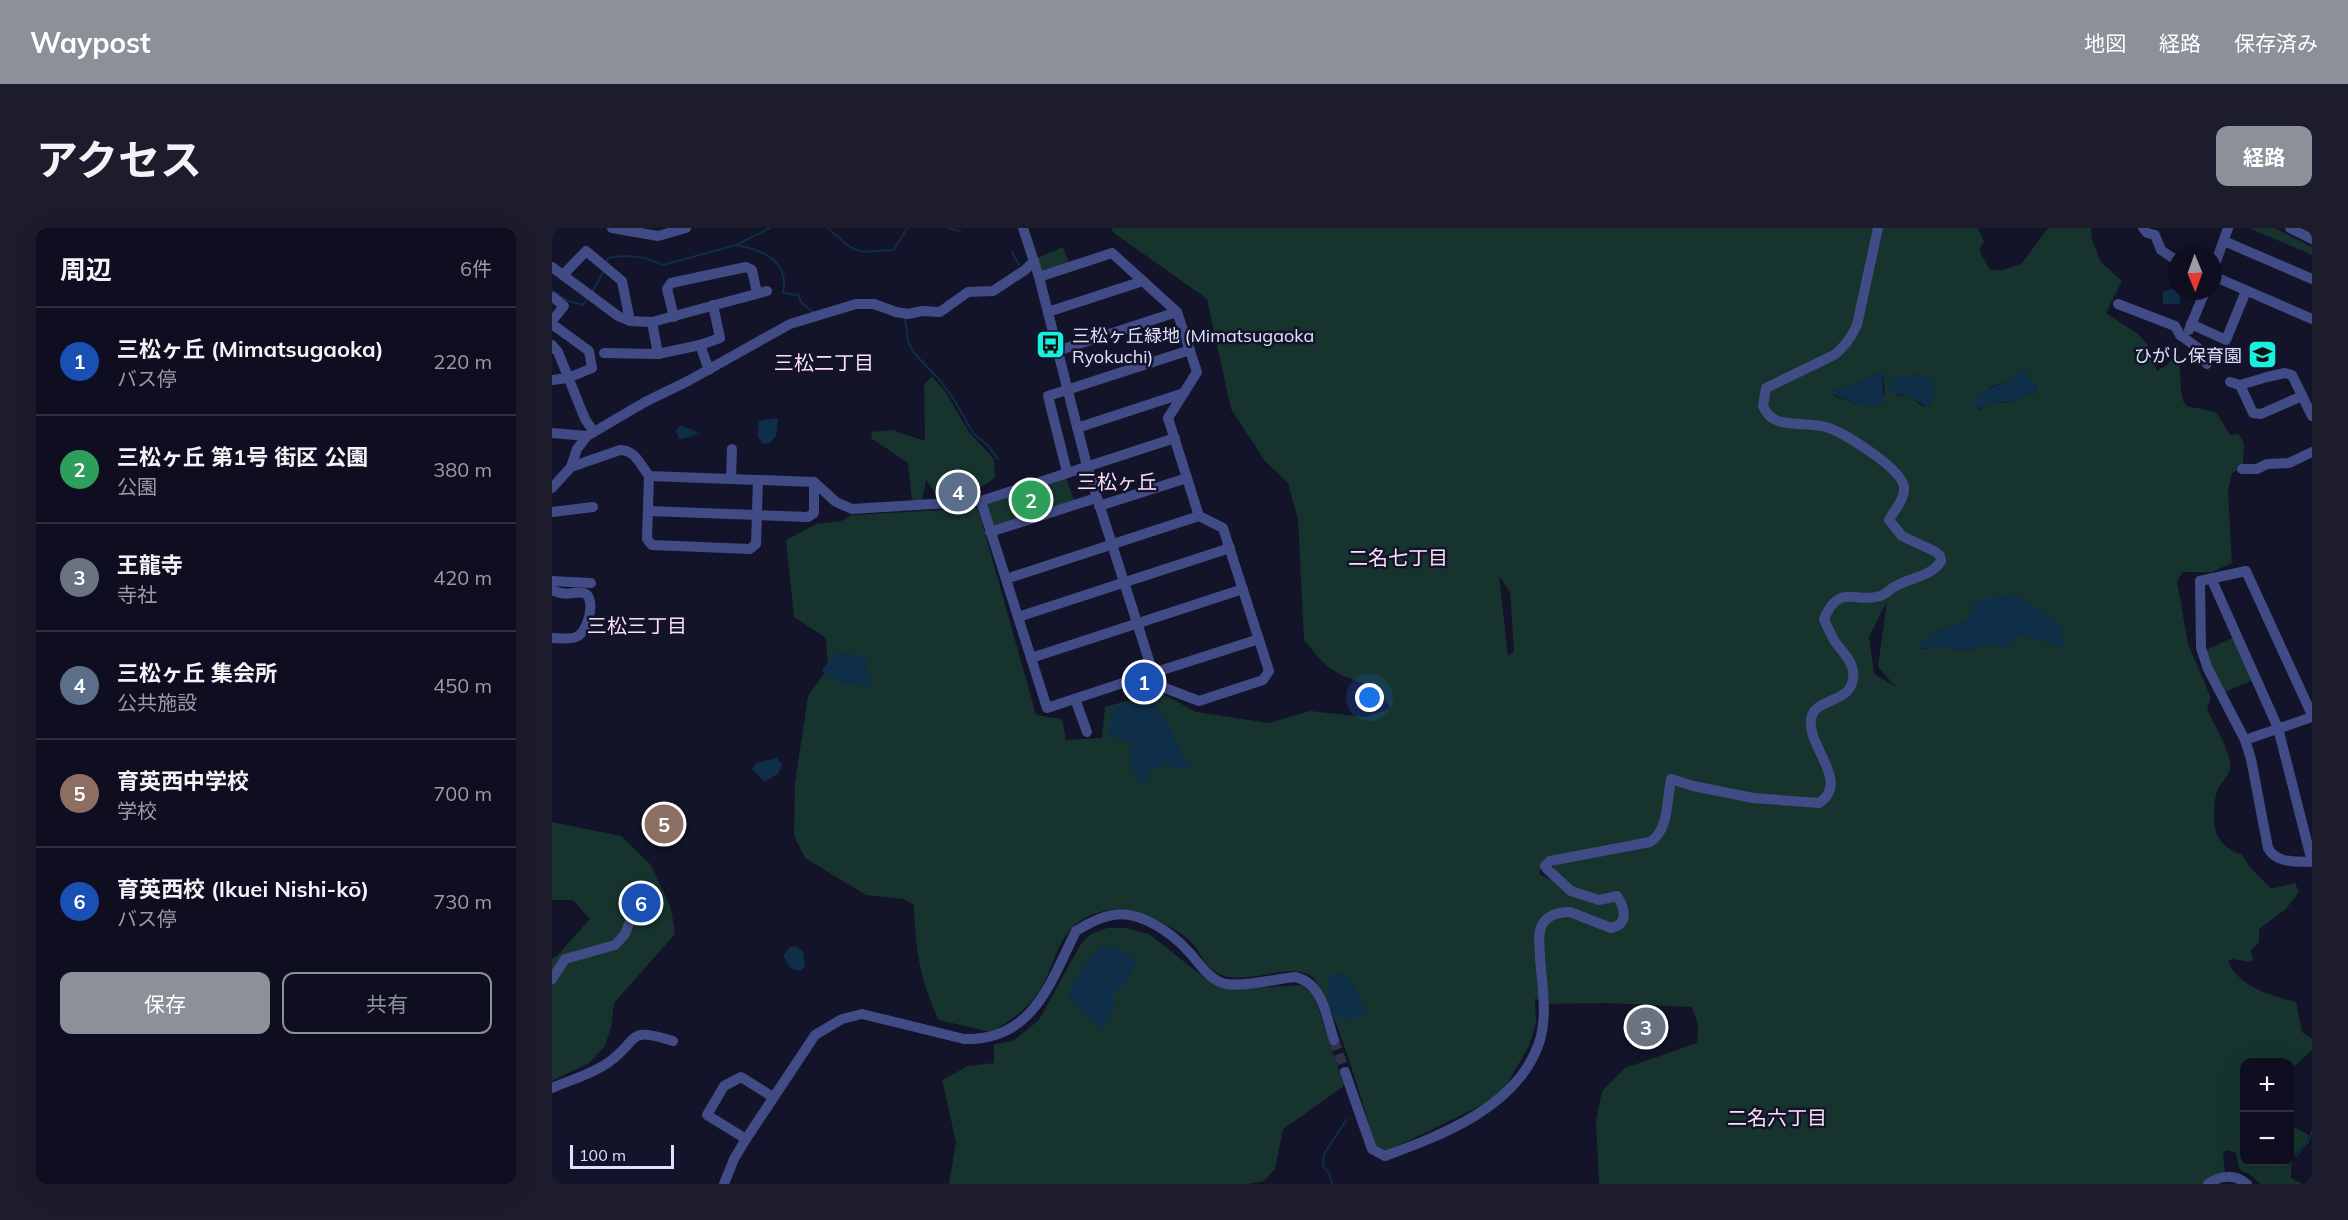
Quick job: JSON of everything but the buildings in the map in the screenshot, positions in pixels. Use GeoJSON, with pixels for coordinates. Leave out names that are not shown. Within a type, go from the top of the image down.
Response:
{"type":"FeatureCollection","features":[{"type":"Feature","properties":{"kind":"street"},"geometry":{"type":"LineString","coordinates":[[612,228],[658,236],[686,228]]}},
{"type":"Feature","properties":{"kind":"street"},"geometry":{"type":"LineString","coordinates":[[1006,579],[1112,545],[1199,516],[1223,528],[1269,671],[1263,680],[1199,701],[1156,685],[1149,675],[1137,624],[1112,545],[1098,502],[1087,466],[1039,277],[1023,228]]}},
{"type":"Feature","properties":{"kind":"street"},"geometry":{"type":"LineString","coordinates":[[1346,1072],[1372,1149],[1385,1156],[1414,1145],[1472,1117],[1498,1101],[1527,1066],[1541,1036],[1543,999],[1539,939],[1541,926],[1556,913],[1570,912],[1611,928],[1621,924],[1624,915],[1624,905],[1617,896],[1599,900],[1571,891],[1545,866],[1550,861],[1650,843],[1657,839],[1664,821],[1671,779],[1693,786],[1754,798],[1819,803],[1825,799],[1831,788],[1831,780],[1826,763],[1811,733],[1811,719],[1817,708],[1846,692],[1851,685],[1853,670],[1830,633],[1824,618],[1831,606],[1844,597],[1879,597],[1896,586],[1936,569],[1941,561],[1936,552],[1902,536],[1889,520],[1904,496],[1904,484],[1899,475],[1883,461],[1831,428],[1811,423],[1779,422],[1771,417],[1763,406],[1766,388],[1834,355],[1852,336],[1857,325],[1878,228]]}},
{"type":"Feature","properties":{"kind":"street"},"geometry":{"type":"LineString","coordinates":[[2143,228],[2155,235],[2161,250],[2168,255]]}},
{"type":"Feature","properties":{"kind":"street"},"geometry":{"type":"LineString","coordinates":[[2222,246],[2228,228]]}},
{"type":"Feature","properties":{"kind":"street"},"geometry":{"type":"LineString","coordinates":[[2290,228],[2312,239]]}},
{"type":"Feature","properties":{"kind":"street"},"geometry":{"type":"LineString","coordinates":[[2224,241],[2312,279]]}},
{"type":"Feature","properties":{"kind":"street"},"geometry":{"type":"LineString","coordinates":[[563,275],[586,251],[622,280],[630,321]]}},
{"type":"Feature","properties":{"kind":"street"},"geometry":{"type":"LineString","coordinates":[[1039,277],[1112,253],[1177,312],[1197,372],[1168,418],[1199,516]]}},
{"type":"Feature","properties":{"kind":"street"},"geometry":{"type":"LineString","coordinates":[[552,488],[571,466],[577,448],[590,434],[790,324],[856,304],[874,304],[908,314],[922,311],[940,312],[968,292],[993,291],[1025,270],[1034,261]]}},
{"type":"Feature","properties":{"kind":"street"},"geometry":{"type":"LineString","coordinates":[[552,267],[618,316],[630,321],[652,322],[762,292],[752,270],[746,267],[671,283],[667,289]]}},
{"type":"Feature","properties":{"kind":"street"},"geometry":{"type":"LineString","coordinates":[[665,274],[674,317]]}},
{"type":"Feature","properties":{"kind":"street"},"geometry":{"type":"LineString","coordinates":[[2222,280],[2312,319]]}},
{"type":"Feature","properties":{"kind":"street"},"geometry":{"type":"LineString","coordinates":[[1048,312],[1143,281]]}},
{"type":"Feature","properties":{"kind":"street"},"geometry":{"type":"LineString","coordinates":[[2191,324],[2226,340],[2246,291]]}},
{"type":"Feature","properties":{"kind":"street"},"geometry":{"type":"LineString","coordinates":[[552,380],[568,378],[592,368],[589,351],[552,322],[564,306],[554,297]]}},
{"type":"Feature","properties":{"kind":"street"},"geometry":{"type":"LineString","coordinates":[[2185,338],[2201,300]]}},
{"type":"Feature","properties":{"kind":"street"},"geometry":{"type":"LineString","coordinates":[[2118,304],[2175,326],[2198,348],[2207,364]]}},
{"type":"Feature","properties":{"kind":"street"},"geometry":{"type":"LineString","coordinates":[[604,353],[658,354],[720,338],[713,305]]}},
{"type":"Feature","properties":{"kind":"street"},"geometry":{"type":"LineString","coordinates":[[1058,351],[1177,312]]}},
{"type":"Feature","properties":{"kind":"street"},"geometry":{"type":"LineString","coordinates":[[652,322],[658,354]]}},
{"type":"Feature","properties":{"kind":"street"},"geometry":{"type":"LineString","coordinates":[[552,345],[558,352],[590,434]]}},
{"type":"Feature","properties":{"kind":"street"},"geometry":{"type":"LineString","coordinates":[[700,345],[709,370]]}},
{"type":"Feature","properties":{"kind":"street"},"geometry":{"type":"LineString","coordinates":[[1067,472],[1048,396],[1190,350]]}},
{"type":"Feature","properties":{"kind":"street"},"geometry":{"type":"LineString","coordinates":[[2302,396],[2260,414],[2253,412],[2235,384],[2285,373],[2292,375],[2312,416]]}},
{"type":"Feature","properties":{"kind":"street"},"geometry":{"type":"LineString","coordinates":[[1077,428],[1184,393]]}},
{"type":"Feature","properties":{"kind":"street"},"geometry":{"type":"LineString","coordinates":[[552,432],[590,434]]}},
{"type":"Feature","properties":{"kind":"street"},"geometry":{"type":"LineString","coordinates":[[649,476],[814,482],[836,502],[852,509],[981,501],[1175,438]]}},
{"type":"Feature","properties":{"kind":"street"},"geometry":{"type":"LineString","coordinates":[[731,478],[732,449]]}},
{"type":"Feature","properties":{"kind":"street"},"geometry":{"type":"LineString","coordinates":[[571,466],[620,450],[627,450],[633,454],[649,476],[647,539],[652,545],[750,549],[756,544],[758,480]]}},
{"type":"Feature","properties":{"kind":"street"},"geometry":{"type":"LineString","coordinates":[[2242,469],[2257,469],[2266,464],[2289,463],[2312,452]]}},
{"type":"Feature","properties":{"kind":"street"},"geometry":{"type":"LineString","coordinates":[[990,532],[1187,478]]}},
{"type":"Feature","properties":{"kind":"street"},"geometry":{"type":"LineString","coordinates":[[648,511],[808,517],[814,513],[814,482]]}},
{"type":"Feature","properties":{"kind":"street"},"geometry":{"type":"LineString","coordinates":[[981,501],[1047,708],[1259,639]]}},
{"type":"Feature","properties":{"kind":"street"},"geometry":{"type":"LineString","coordinates":[[552,512],[593,507]]}},
{"type":"Feature","properties":{"kind":"street"},"geometry":{"type":"LineString","coordinates":[[1018,617],[1230,548]]}},
{"type":"Feature","properties":{"kind":"street"},"geometry":{"type":"LineString","coordinates":[[2211,578],[2278,728],[2312,862],[2285,860],[2270,853],[2245,740],[2208,669],[2201,648],[2200,581],[2211,578],[2246,571],[2312,716],[2278,728],[2245,740]]}},
{"type":"Feature","properties":{"kind":"street"},"geometry":{"type":"LineString","coordinates":[[552,582],[591,583]]}},
{"type":"Feature","properties":{"kind":"street"},"geometry":{"type":"LineString","coordinates":[[552,590],[563,595],[584,593],[591,604],[586,628],[576,638],[552,638]]}},
{"type":"Feature","properties":{"kind":"street"},"geometry":{"type":"LineString","coordinates":[[1031,658],[1243,590]]}},
{"type":"Feature","properties":{"kind":"street"},"geometry":{"type":"LineString","coordinates":[[1075,699],[1087,732]]}},
{"type":"Feature","properties":{"kind":"street"},"geometry":{"type":"LineString","coordinates":[[552,979],[565,959],[615,945],[625,934],[634,911]]}},
{"type":"Feature","properties":{"kind":"street"},"geometry":{"type":"LineString","coordinates":[[724,1184],[734,1159],[746,1139],[815,1035],[842,1018],[855,1014],[964,1039],[979,1040],[1004,1033],[1026,1019],[1036,1008],[1076,931],[1113,914],[1135,916],[1164,931],[1181,943],[1212,978],[1226,984],[1295,977],[1305,979],[1318,991],[1334,1040]]}},
{"type":"Feature","properties":{"kind":"street"},"geometry":{"type":"LineString","coordinates":[[552,1088],[608,1062],[634,1037],[649,1033],[673,1041]]}},
{"type":"Feature","properties":{"kind":"street"},"geometry":{"type":"LineString","coordinates":[[746,1139],[708,1115],[724,1086],[741,1077],[773,1097]]}},
{"type":"Feature","properties":{"kind":"street"},"geometry":{"type":"LineString","coordinates":[[2208,1184],[2214,1179],[2229,1177],[2247,1184]]}},
{"type":"Feature","properties":{"kind":"green space"},"geometry":{"type":"Polygon","coordinates":[[[1111,228],[1978,228],[1984,242],[1979,250],[1990,270],[2003,270],[2021,264],[2048,228],[2091,228],[2092,240],[2101,262],[2122,281],[2106,313],[2138,334],[2148,345],[2157,371],[2175,357],[2179,357],[2183,401],[2188,407],[2216,412],[2230,435],[2238,434],[2244,443],[2243,467],[2232,473],[2228,491],[2232,563],[2212,572],[2183,572],[2177,581],[2188,644],[2211,698],[2207,709],[2229,757],[2230,770],[2218,789],[2214,806],[2215,827],[2219,839],[2228,848],[2242,855],[2249,866],[2271,889],[2295,883],[2299,892],[2286,909],[2259,929],[2259,942],[2251,950],[2253,960],[2250,962],[2233,959],[2228,961],[2239,977],[2256,989],[2296,1002],[2302,1032],[2312,1039],[2312,1050],[2294,1066],[2294,1058],[2240,1058],[2240,1166],[2292,1166],[2291,1178],[2303,1184],[2261,1184],[2239,1168],[2236,1153],[2227,1150],[2223,1153],[2225,1172],[2205,1184],[1599,1184],[1596,1121],[1602,1091],[1625,1068],[1697,1043],[1698,1025],[1692,1007],[1607,1003],[1542,1004],[1535,998],[1536,1023],[1529,1046],[1506,1086],[1488,1102],[1388,1151],[1375,1145],[1337,1027],[1319,986],[1311,976],[1291,971],[1253,977],[1228,977],[1213,970],[1191,942],[1177,931],[1146,916],[1126,910],[1114,909],[1100,912],[1086,917],[1075,925],[1062,941],[1036,996],[1019,1013],[991,1032],[939,1020],[923,978],[916,936],[914,905],[903,899],[866,895],[805,858],[794,836],[795,783],[808,696],[828,668],[826,638],[794,617],[786,540],[816,524],[841,521],[852,515],[978,508],[1036,715],[1062,719],[1066,740],[1102,738],[1105,707],[1159,692],[1196,712],[1269,723],[1310,711],[1366,717],[1390,709],[1380,693],[1330,668],[1304,640],[1298,519],[1288,483],[1265,461],[1231,409],[1207,299],[1114,233],[1111,228]],[[2023,371],[2006,383],[1991,386],[1977,398],[1978,410],[1992,402],[2006,403],[2036,392],[2037,388],[2023,371]],[[1876,373],[1855,384],[1834,390],[1834,396],[1857,404],[1885,395],[1883,375],[1876,373]],[[1916,375],[1891,380],[1896,395],[1908,396],[1924,407],[1932,380],[1916,375]],[[1499,576],[1508,656],[1514,651],[1510,592],[1499,576]],[[1887,601],[1869,637],[1874,674],[1896,687],[1878,667],[1887,601]],[[1967,621],[1933,632],[1916,649],[1950,647],[1965,651],[2020,634],[2064,647],[2060,625],[1967,621]],[[1556,857],[1544,859],[1539,874],[1550,879],[1556,857]]]}},
{"type":"Feature","properties":{"kind":"green space"},"geometry":{"type":"Polygon","coordinates":[[[2249,228],[2275,228],[2312,247],[2312,255],[2249,228]]]}},
{"type":"Feature","properties":{"kind":"green space"},"geometry":{"type":"Polygon","coordinates":[[[1063,247],[1069,264],[1042,271],[1037,258],[1063,247]]]}},
{"type":"Feature","properties":{"kind":"green space"},"geometry":{"type":"Polygon","coordinates":[[[932,377],[945,391],[969,432],[994,459],[995,478],[963,499],[940,499],[926,480],[922,500],[912,500],[908,463],[871,438],[872,432],[892,430],[925,441],[924,384],[932,377]]]}},
{"type":"Feature","properties":{"kind":"green space"},"geometry":{"type":"Polygon","coordinates":[[[1064,473],[1075,502],[994,527],[986,501],[1064,473]]]}},
{"type":"Feature","properties":{"kind":"green space"},"geometry":{"type":"Polygon","coordinates":[[[2234,637],[2253,680],[2225,692],[2215,676],[2206,650],[2234,637]]]}},
{"type":"Feature","properties":{"kind":"green space"},"geometry":{"type":"Polygon","coordinates":[[[552,822],[621,836],[651,865],[671,908],[675,934],[614,1003],[611,1027],[605,1046],[589,1063],[552,1081],[552,959],[590,919],[573,900],[552,900],[552,822]]]}},
{"type":"Feature","properties":{"kind":"green space"},"geometry":{"type":"Polygon","coordinates":[[[1107,928],[1126,928],[1149,934],[1205,978],[1238,989],[1301,985],[1314,995],[1344,1086],[1283,1129],[1275,1169],[1264,1181],[1248,1184],[949,1184],[956,1142],[942,1080],[968,1066],[994,1063],[994,1044],[1013,1041],[1039,1020],[1079,947],[1089,935],[1107,928]]]}},
{"type":"Feature","properties":{"kind":"green space"},"geometry":{"type":"Polygon","coordinates":[[[2294,1127],[2309,1135],[2306,1143],[2294,1155],[2294,1127]]]}},
{"type":"Feature","properties":{"kind":"water"},"geometry":{"type":"Polygon","coordinates":[[[2168,290],[2168,300],[2180,300],[2180,304],[2163,304],[2163,292],[2168,290]]]}},
{"type":"Feature","properties":{"kind":"water"},"geometry":{"type":"Polygon","coordinates":[[[2021,371],[2037,388],[2035,392],[2009,402],[1992,402],[1976,410],[1974,403],[1988,388],[2006,383],[2021,371]]]}},
{"type":"Feature","properties":{"kind":"water"},"geometry":{"type":"Polygon","coordinates":[[[1876,373],[1882,373],[1884,402],[1881,405],[1857,404],[1832,394],[1833,390],[1855,384],[1876,373]]]}},
{"type":"Feature","properties":{"kind":"water"},"geometry":{"type":"Polygon","coordinates":[[[1916,375],[1927,377],[1936,384],[1929,408],[1908,396],[1892,393],[1891,380],[1916,375]]]}},
{"type":"Feature","properties":{"kind":"water"},"geometry":{"type":"Polygon","coordinates":[[[778,418],[776,436],[770,443],[763,444],[758,437],[759,421],[778,418]]]}},
{"type":"Feature","properties":{"kind":"water"},"geometry":{"type":"Polygon","coordinates":[[[680,425],[698,433],[679,439],[676,432],[680,425]]]}},
{"type":"Feature","properties":{"kind":"water"},"geometry":{"type":"Polygon","coordinates":[[[2015,594],[2060,625],[2065,648],[2020,634],[2005,650],[1991,643],[1965,651],[1950,647],[1916,649],[1933,632],[1967,621],[1975,601],[2015,594]]]}},
{"type":"Feature","properties":{"kind":"water"},"geometry":{"type":"Polygon","coordinates":[[[837,652],[866,658],[872,687],[842,683],[824,674],[822,669],[837,652]]]}},
{"type":"Feature","properties":{"kind":"water"},"geometry":{"type":"Polygon","coordinates":[[[1150,698],[1164,717],[1184,756],[1192,765],[1182,769],[1165,764],[1149,773],[1149,779],[1140,785],[1128,759],[1132,753],[1130,742],[1108,736],[1112,719],[1110,707],[1150,698]]]}},
{"type":"Feature","properties":{"kind":"water"},"geometry":{"type":"Polygon","coordinates":[[[777,758],[782,765],[778,774],[764,782],[752,769],[756,763],[777,758]]]}},
{"type":"Feature","properties":{"kind":"water"},"geometry":{"type":"Polygon","coordinates":[[[796,946],[803,951],[805,967],[800,971],[790,968],[783,956],[790,947],[796,946]]]}},
{"type":"Feature","properties":{"kind":"water"},"geometry":{"type":"Polygon","coordinates":[[[1103,946],[1122,950],[1136,964],[1124,987],[1119,987],[1112,995],[1115,1004],[1105,1029],[1085,1016],[1069,997],[1077,976],[1103,946]]]}},
{"type":"Feature","properties":{"kind":"water"},"geometry":{"type":"Polygon","coordinates":[[[1339,973],[1347,974],[1357,990],[1366,1013],[1363,1015],[1349,1019],[1343,1018],[1333,1013],[1330,1008],[1328,1002],[1329,977],[1339,973]]]}},
{"type":"Feature","properties":{"kind":"waterway"},"geometry":{"type":"LineString","coordinates":[[606,263],[608,258],[629,256],[663,265],[736,245],[770,228]]}},
{"type":"Feature","properties":{"kind":"waterway"},"geometry":{"type":"LineString","coordinates":[[828,228],[851,248],[871,252],[894,250],[907,228]]}},
{"type":"Feature","properties":{"kind":"waterway"},"geometry":{"type":"LineString","coordinates":[[949,228],[961,232]]}},
{"type":"Feature","properties":{"kind":"waterway"},"geometry":{"type":"LineString","coordinates":[[736,245],[756,250],[772,259],[782,273],[783,293],[798,295],[801,302],[813,312]]}},
{"type":"Feature","properties":{"kind":"waterway"},"geometry":{"type":"LineString","coordinates":[[1012,252],[1019,265]]}},
{"type":"Feature","properties":{"kind":"waterway"},"geometry":{"type":"LineString","coordinates":[[592,292],[604,271]]}},
{"type":"Feature","properties":{"kind":"waterway"},"geometry":{"type":"LineString","coordinates":[[552,290],[566,300],[583,305],[587,299]]}},
{"type":"Feature","properties":{"kind":"waterway"},"geometry":{"type":"LineString","coordinates":[[905,318],[908,340],[913,352],[939,379],[973,433],[988,446],[998,459]]}},
{"type":"Feature","properties":{"kind":"waterway"},"geometry":{"type":"LineString","coordinates":[[1332,1184],[1329,1173],[1323,1166],[1324,1154],[1347,1119]]}},
{"type":"Feature","properties":{"kind":"waterway"},"geometry":{"type":"LineString","coordinates":[[2296,1156],[2308,1142],[2312,1132]]}},
{"type":"Feature","properties":{"kind":"tunnel"},"geometry":{"type":"LineString","coordinates":[[1334,1040],[1345,1072]]}},
{"type":"Feature","properties":{"kind":"place","name":"三松ヶ丘緑地 (Mimatsugaoka Ryokuchi)"},"geometry":{"type":"Point","coordinates":[1051,345]}},
{"type":"Feature","properties":{"kind":"place","name":"ひがし保育園"},"geometry":{"type":"Point","coordinates":[2263,355]}},
{"type":"Feature","properties":{"kind":"place","name":"三松ヶ丘 集会所"},"geometry":{"type":"Point","coordinates":[958,492]}},
{"type":"Feature","properties":{"kind":"place","name":"三松ヶ丘 第1号 街区 公園"},"geometry":{"type":"Point","coordinates":[1031,500]}},
{"type":"Feature","properties":{"kind":"place","name":"三松ヶ丘 (Mimatsugaoka)"},"geometry":{"type":"Point","coordinates":[1144,682]}},
{"type":"Feature","properties":{"kind":"place","name":"育英西中学校"},"geometry":{"type":"Point","coordinates":[664,824]}},
{"type":"Feature","properties":{"kind":"place","name":"育英西校 (Ikuei Nishi-kō)"},"geometry":{"type":"Point","coordinates":[641,903]}},
{"type":"Feature","properties":{"kind":"place","name":"王龍寺"},"geometry":{"type":"Point","coordinates":[1646,1027]}},
{"type":"Feature","properties":{"kind":"district","name":"三松二丁目"},"geometry":{"type":"Point","coordinates":[824,362]}},
{"type":"Feature","properties":{"kind":"district","name":"三松ヶ丘"},"geometry":{"type":"Point","coordinates":[1117,481]}},
{"type":"Feature","properties":{"kind":"district","name":"二名七丁目"},"geometry":{"type":"Point","coordinates":[1398,557]}},
{"type":"Feature","properties":{"kind":"district","name":"三松三丁目"},"geometry":{"type":"Point","coordinates":[637,625]}},
{"type":"Feature","properties":{"kind":"district","name":"二名六丁目"},"geometry":{"type":"Point","coordinates":[1777,1117]}}]}
